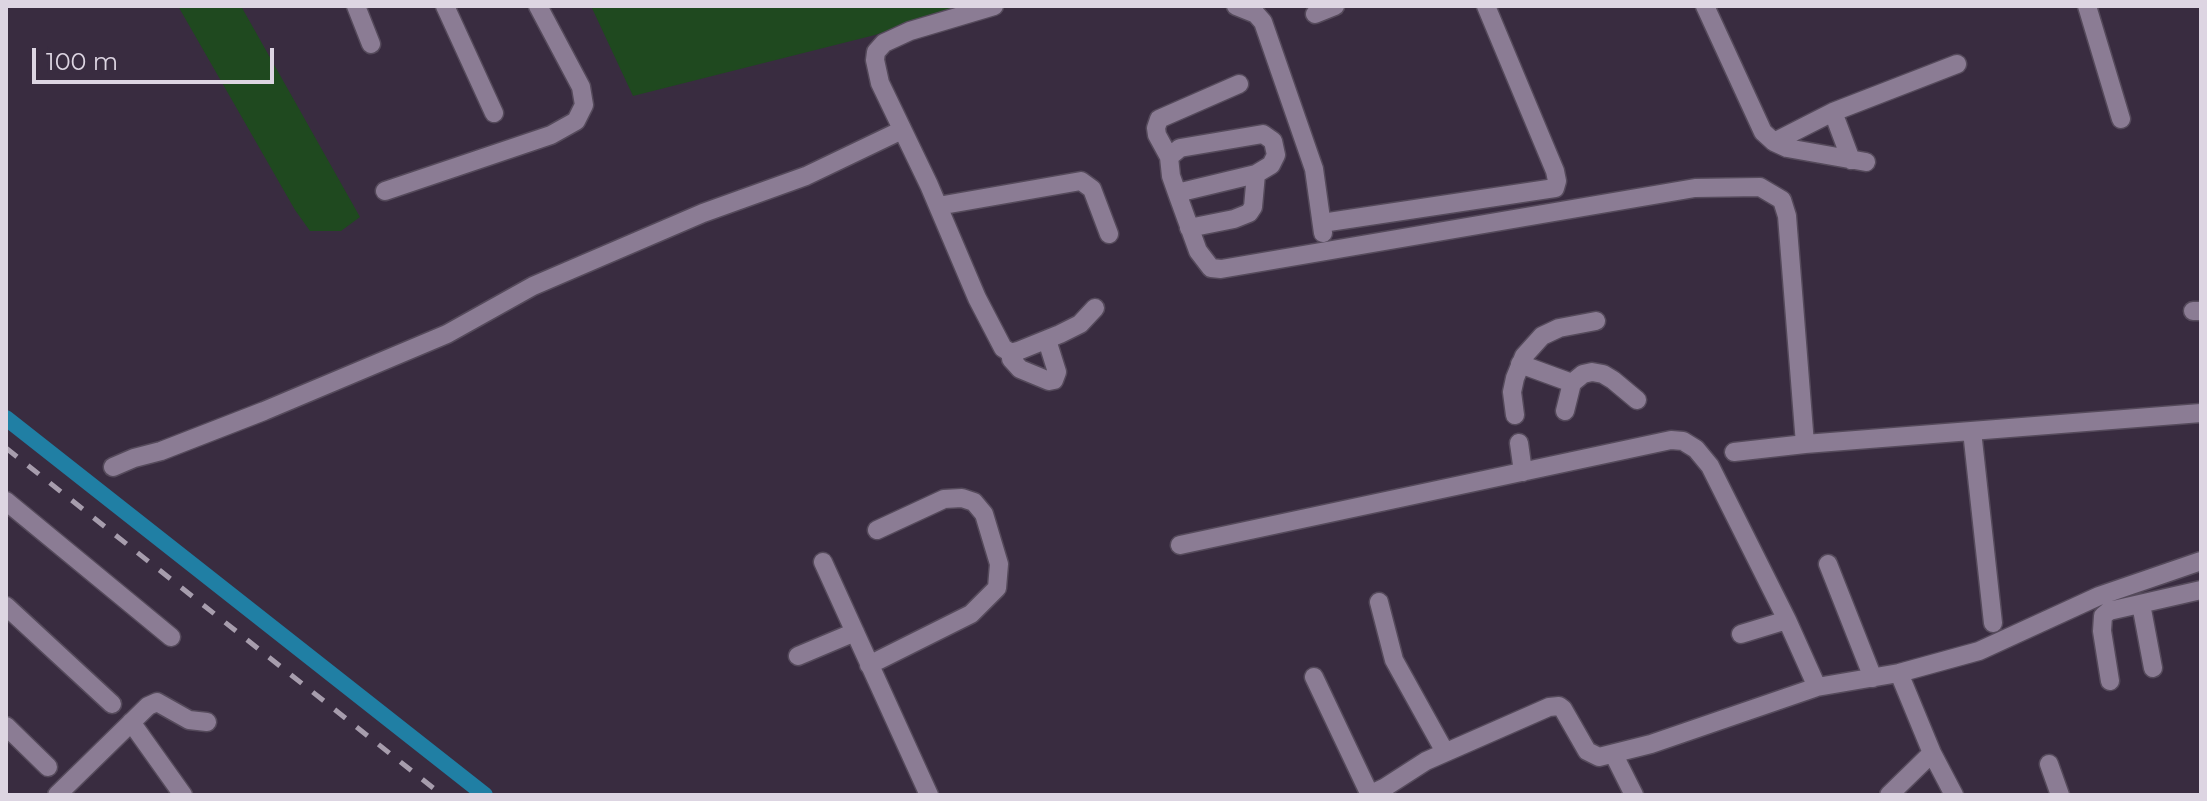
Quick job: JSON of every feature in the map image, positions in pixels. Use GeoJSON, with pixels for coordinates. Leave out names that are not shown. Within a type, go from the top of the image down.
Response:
{"type":"FeatureCollection","features":[{"type":"Feature","properties":{"kind":"street"},"geometry":{"type":"LineString","coordinates":[[356,6],[371,44]]}},
{"type":"Feature","properties":{"kind":"street"},"geometry":{"type":"LineString","coordinates":[[445,6],[494,113]]}},
{"type":"Feature","properties":{"kind":"street"},"geometry":{"type":"LineString","coordinates":[[385,191],[551,135],[576,121],[584,105],[581,87],[538,6]]}},
{"type":"Feature","properties":{"kind":"street"},"geometry":{"type":"LineString","coordinates":[[994,6],[910,31],[884,43],[876,52],[876,71],[992,330],[1003,348],[1011,353]]}},
{"type":"Feature","properties":{"kind":"street"},"geometry":{"type":"LineString","coordinates":[[1236,6],[1256,14],[1263,22],[1314,169],[1326,251]]}},
{"type":"Feature","properties":{"kind":"street"},"geometry":{"type":"LineString","coordinates":[[1315,14],[1335,6]]}},
{"type":"Feature","properties":{"kind":"street"},"geometry":{"type":"LineString","coordinates":[[1322,223],[1555,188],[1555,171],[1486,6]]}},
{"type":"Feature","properties":{"kind":"street"},"geometry":{"type":"LineString","coordinates":[[1705,6],[1763,132],[1774,142],[1787,148],[1858,161],[1833,112]]}},
{"type":"Feature","properties":{"kind":"street"},"geometry":{"type":"LineString","coordinates":[[2087,6],[2121,119]]}},
{"type":"Feature","properties":{"kind":"street"},"geometry":{"type":"LineString","coordinates":[[1774,142],[1833,112],[1957,64]]}},
{"type":"Feature","properties":{"kind":"street"},"geometry":{"type":"LineString","coordinates":[[1239,84],[1159,119],[1156,128],[1169,157],[1171,176],[1198,251],[1211,268],[1221,269],[1695,188],[1760,187],[1782,200],[1787,216],[1805,444]]}},
{"type":"Feature","properties":{"kind":"street"},"geometry":{"type":"LineString","coordinates":[[113,467],[264,411],[447,334],[533,286],[703,213],[806,176],[902,130]]}},
{"type":"Feature","properties":{"kind":"street"},"geometry":{"type":"LineString","coordinates":[[1169,157],[1180,148],[1263,134],[1273,141],[1276,155],[1271,165],[1256,174],[1177,193]]}},
{"type":"Feature","properties":{"kind":"street"},"geometry":{"type":"LineString","coordinates":[[1189,228],[1249,213],[1253,207],[1256,174]]}},
{"type":"Feature","properties":{"kind":"street"},"geometry":{"type":"LineString","coordinates":[[938,206],[1081,181],[1092,189],[1109,234]]}},
{"type":"Feature","properties":{"kind":"street"},"geometry":{"type":"LineString","coordinates":[[1011,353],[1080,324],[1095,308]]}},
{"type":"Feature","properties":{"kind":"street"},"geometry":{"type":"LineString","coordinates":[[1515,415],[1512,392],[1524,356],[1542,336],[1559,328],[1596,321]]}},
{"type":"Feature","properties":{"kind":"street"},"geometry":{"type":"LineString","coordinates":[[1011,353],[1011,359],[1020,369],[1049,381],[1054,380],[1057,372],[1047,340]]}},
{"type":"Feature","properties":{"kind":"street"},"geometry":{"type":"LineString","coordinates":[[1520,364],[1572,383]]}},
{"type":"Feature","properties":{"kind":"street"},"geometry":{"type":"LineString","coordinates":[[1565,411],[1572,383],[1583,374],[1603,374],[1637,400]]}},
{"type":"Feature","properties":{"kind":"street"},"geometry":{"type":"LineString","coordinates":[[1734,452],[2201,413]]}},
{"type":"Feature","properties":{"kind":"street"},"geometry":{"type":"LineString","coordinates":[[1972,431],[1993,623]]}},
{"type":"Feature","properties":{"kind":"street"},"geometry":{"type":"LineString","coordinates":[[1180,545],[1671,440],[1683,441],[1696,449],[1710,466],[1817,687]]}},
{"type":"Feature","properties":{"kind":"street"},"geometry":{"type":"LineString","coordinates":[[1519,443],[1523,472]]}},
{"type":"Feature","properties":{"kind":"street"},"geometry":{"type":"LineString","coordinates":[[869,665],[971,614],[997,588],[999,564],[984,514],[974,502],[962,498],[944,499],[877,530]]}},
{"type":"Feature","properties":{"kind":"street"},"geometry":{"type":"LineString","coordinates":[[6,503],[171,637]]}},
{"type":"Feature","properties":{"kind":"street"},"geometry":{"type":"LineString","coordinates":[[1314,677],[1369,795],[1445,752],[1544,708],[1559,706],[1567,714],[1587,751],[1599,757],[1614,755],[1817,687],[1899,673],[1979,651],[2099,596],[2201,561]]}},
{"type":"Feature","properties":{"kind":"street"},"geometry":{"type":"LineString","coordinates":[[823,562],[929,795]]}},
{"type":"Feature","properties":{"kind":"street"},"geometry":{"type":"LineString","coordinates":[[1828,564],[1873,678]]}},
{"type":"Feature","properties":{"kind":"street"},"geometry":{"type":"LineString","coordinates":[[2110,681],[2102,631],[2103,616],[2109,611],[2201,590]]}},
{"type":"Feature","properties":{"kind":"street"},"geometry":{"type":"LineString","coordinates":[[1379,602],[1394,660],[1445,752]]}},
{"type":"Feature","properties":{"kind":"street"},"geometry":{"type":"LineString","coordinates":[[2141,604],[2153,668]]}},
{"type":"Feature","properties":{"kind":"street"},"geometry":{"type":"LineString","coordinates":[[6,606],[112,704]]}},
{"type":"Feature","properties":{"kind":"street"},"geometry":{"type":"LineString","coordinates":[[1741,634],[1787,620]]}},
{"type":"Feature","properties":{"kind":"street"},"geometry":{"type":"LineString","coordinates":[[798,656],[855,632]]}},
{"type":"Feature","properties":{"kind":"street"},"geometry":{"type":"LineString","coordinates":[[1899,673],[1932,753],[1954,795]]}},
{"type":"Feature","properties":{"kind":"street"},"geometry":{"type":"LineString","coordinates":[[57,795],[148,706],[157,702],[189,720],[207,722]]}},
{"type":"Feature","properties":{"kind":"street"},"geometry":{"type":"LineString","coordinates":[[131,722],[183,795]]}},
{"type":"Feature","properties":{"kind":"street"},"geometry":{"type":"LineString","coordinates":[[6,726],[48,767]]}},
{"type":"Feature","properties":{"kind":"street"},"geometry":{"type":"LineString","coordinates":[[1889,795],[1932,753]]}},
{"type":"Feature","properties":{"kind":"street"},"geometry":{"type":"LineString","coordinates":[[1614,755],[1634,795]]}},
{"type":"Feature","properties":{"kind":"street"},"geometry":{"type":"LineString","coordinates":[[2049,764],[2060,795]]}},
{"type":"Feature","properties":{"kind":"green space"},"geometry":{"type":"Polygon","coordinates":[[[178,6],[241,6],[360,217],[341,231],[310,231],[178,6]]]}},
{"type":"Feature","properties":{"kind":"green space"},"geometry":{"type":"Polygon","coordinates":[[[591,6],[960,6],[875,35],[633,96],[591,6]]]}},
{"type":"Feature","properties":{"kind":"waterway"},"geometry":{"type":"LineString","coordinates":[[6,418],[485,795]]}},
{"type":"Feature","properties":{"kind":"railway"},"geometry":{"type":"LineString","coordinates":[[6,448],[442,795]]}}]}
